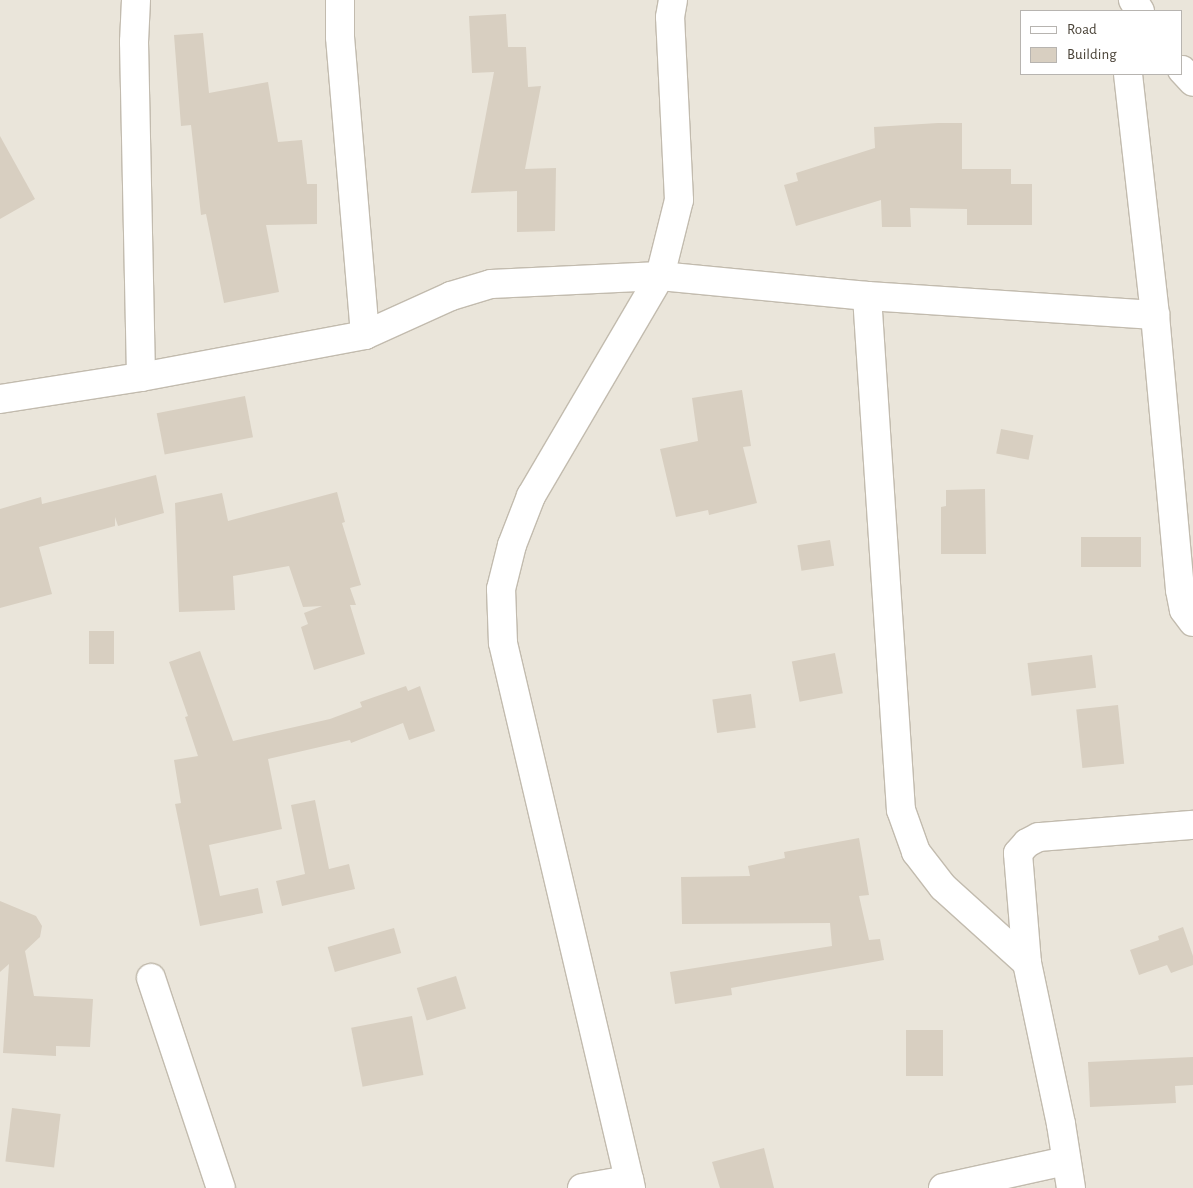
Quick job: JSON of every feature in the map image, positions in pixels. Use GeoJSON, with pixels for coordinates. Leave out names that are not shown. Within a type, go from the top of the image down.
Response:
{"type":"FeatureCollection","features":[{"type":"Feature","properties":{"kind":"street"},"geometry":{"type":"LineString","coordinates":[[136,0],[134,42],[141,377]]}},
{"type":"Feature","properties":{"kind":"street"},"geometry":{"type":"LineString","coordinates":[[340,0],[340,37],[365,335]]}},
{"type":"Feature","properties":{"kind":"street"},"geometry":{"type":"LineString","coordinates":[[582,1188],[630,1184],[503,643],[501,589],[512,545],[531,496],[660,276],[679,200],[670,17],[673,0]]}},
{"type":"Feature","properties":{"kind":"street"},"geometry":{"type":"LineString","coordinates":[[1183,71],[1193,82]]}},
{"type":"Feature","properties":{"kind":"street"},"geometry":{"type":"LineString","coordinates":[[1128,75],[1155,315],[1180,590],[1184,610],[1193,622]]}},
{"type":"Feature","properties":{"kind":"street"},"geometry":{"type":"LineString","coordinates":[[0,399],[141,377],[365,335],[451,296],[491,284],[660,276],[867,296],[1155,315]]}},
{"type":"Feature","properties":{"kind":"street"},"geometry":{"type":"LineString","coordinates":[[867,296],[901,810],[916,852],[943,887],[1028,964]]}},
{"type":"Feature","properties":{"kind":"street"},"geometry":{"type":"LineString","coordinates":[[1071,1188],[1061,1124],[1028,964],[1018,852],[1027,843],[1039,837],[1193,825]]}},
{"type":"Feature","properties":{"kind":"street"},"geometry":{"type":"LineString","coordinates":[[150,978],[221,1188]]}},
{"type":"Feature","properties":{"kind":"street"},"geometry":{"type":"LineString","coordinates":[[943,1188],[1066,1161]]}},
{"type":"Feature","properties":{"kind":"shaded area"},"geometry":{"type":"Polygon","coordinates":[[[0,0],[1193,0],[1193,1188],[0,1188],[0,0]]]}},
{"type":"Feature","properties":{"kind":"building"},"geometry":{"type":"Polygon","coordinates":[[[506,14],[508,47],[526,47],[528,87],[541,86],[525,169],[556,168],[555,231],[517,232],[517,191],[471,193],[494,72],[472,73],[469,16],[506,14]]]}},
{"type":"Feature","properties":{"kind":"building"},"geometry":{"type":"Polygon","coordinates":[[[203,33],[209,93],[268,82],[278,142],[302,140],[307,184],[317,184],[317,224],[266,225],[279,292],[224,303],[206,214],[201,215],[191,125],[181,126],[174,35],[203,33]]]}},
{"type":"Feature","properties":{"kind":"building"},"geometry":{"type":"Polygon","coordinates":[[[962,123],[962,169],[1011,169],[1011,184],[1032,184],[1032,225],[967,225],[967,209],[910,208],[911,227],[882,227],[881,200],[796,226],[784,185],[798,181],[796,173],[875,148],[874,127],[962,123]]]}},
{"type":"Feature","properties":{"kind":"building"},"geometry":{"type":"Polygon","coordinates":[[[0,136],[35,199],[0,219],[0,136]]]}},
{"type":"Feature","properties":{"kind":"building"},"geometry":{"type":"Polygon","coordinates":[[[742,390],[751,446],[743,447],[757,503],[709,515],[708,510],[676,517],[660,449],[698,441],[692,398],[742,390]]]}},
{"type":"Feature","properties":{"kind":"building"},"geometry":{"type":"Polygon","coordinates":[[[245,396],[253,437],[165,454],[157,413],[245,396]]]}},
{"type":"Feature","properties":{"kind":"building"},"geometry":{"type":"Polygon","coordinates":[[[1001,429],[1033,435],[1029,460],[996,454],[1001,429]]]}},
{"type":"Feature","properties":{"kind":"building"},"geometry":{"type":"Polygon","coordinates":[[[156,475],[164,513],[118,526],[115,517],[115,526],[39,547],[52,594],[0,608],[0,509],[41,497],[42,504],[156,475]]]}},
{"type":"Feature","properties":{"kind":"building"},"geometry":{"type":"Polygon","coordinates":[[[985,489],[986,554],[941,554],[941,507],[946,506],[946,490],[985,489]]]}},
{"type":"Feature","properties":{"kind":"building"},"geometry":{"type":"Polygon","coordinates":[[[337,492],[345,522],[342,523],[361,585],[350,588],[356,605],[350,605],[365,654],[314,670],[301,627],[308,624],[304,613],[322,606],[303,607],[289,566],[233,576],[235,610],[179,612],[175,503],[222,493],[228,521],[337,492]]]}},
{"type":"Feature","properties":{"kind":"building"},"geometry":{"type":"Polygon","coordinates":[[[1081,537],[1141,537],[1141,567],[1081,567],[1081,537]]]}},
{"type":"Feature","properties":{"kind":"building"},"geometry":{"type":"Polygon","coordinates":[[[830,540],[834,566],[801,571],[797,545],[830,540]]]}},
{"type":"Feature","properties":{"kind":"building"},"geometry":{"type":"Polygon","coordinates":[[[89,631],[114,631],[114,664],[89,664],[89,631]]]}},
{"type":"Feature","properties":{"kind":"building"},"geometry":{"type":"Polygon","coordinates":[[[200,651],[233,741],[330,719],[362,707],[360,702],[406,686],[408,691],[420,686],[435,731],[409,740],[403,723],[351,743],[350,740],[268,759],[282,829],[209,845],[220,896],[258,888],[263,913],[200,926],[175,804],[181,803],[174,760],[198,756],[185,717],[188,716],[169,662],[200,651]]]}},
{"type":"Feature","properties":{"kind":"building"},"geometry":{"type":"Polygon","coordinates":[[[835,653],[843,693],[800,702],[792,661],[835,653]]]}},
{"type":"Feature","properties":{"kind":"building"},"geometry":{"type":"Polygon","coordinates":[[[1092,655],[1096,688],[1032,696],[1027,663],[1092,655]]]}},
{"type":"Feature","properties":{"kind":"building"},"geometry":{"type":"Polygon","coordinates":[[[751,694],[756,728],[717,733],[712,699],[751,694]]]}},
{"type":"Feature","properties":{"kind":"building"},"geometry":{"type":"Polygon","coordinates":[[[1118,705],[1124,764],[1082,768],[1076,709],[1118,705]]]}},
{"type":"Feature","properties":{"kind":"building"},"geometry":{"type":"Polygon","coordinates":[[[315,800],[329,869],[349,864],[355,889],[282,906],[276,881],[305,874],[291,805],[315,800]]]}},
{"type":"Feature","properties":{"kind":"building"},"geometry":{"type":"Polygon","coordinates":[[[859,838],[869,895],[859,896],[869,940],[880,939],[884,960],[731,988],[732,995],[675,1004],[670,972],[832,946],[830,923],[682,924],[681,877],[750,876],[748,866],[785,858],[784,852],[859,838]]]}},
{"type":"Feature","properties":{"kind":"building"},"geometry":{"type":"Polygon","coordinates":[[[0,901],[36,916],[42,926],[40,937],[25,951],[34,996],[93,999],[90,1047],[56,1046],[56,1056],[3,1053],[9,964],[0,972],[0,901]]]}},
{"type":"Feature","properties":{"kind":"building"},"geometry":{"type":"Polygon","coordinates":[[[1183,927],[1193,956],[1193,965],[1171,973],[1167,965],[1139,975],[1130,950],[1159,940],[1158,936],[1183,927]]]}},
{"type":"Feature","properties":{"kind":"building"},"geometry":{"type":"Polygon","coordinates":[[[394,928],[401,953],[335,972],[328,947],[394,928]]]}},
{"type":"Feature","properties":{"kind":"building"},"geometry":{"type":"Polygon","coordinates":[[[456,976],[466,1009],[427,1021],[417,988],[456,976]]]}},
{"type":"Feature","properties":{"kind":"building"},"geometry":{"type":"Polygon","coordinates":[[[412,1016],[423,1075],[363,1087],[351,1028],[412,1016]]]}},
{"type":"Feature","properties":{"kind":"building"},"geometry":{"type":"Polygon","coordinates":[[[906,1030],[943,1030],[943,1076],[906,1076],[906,1030]]]}},
{"type":"Feature","properties":{"kind":"building"},"geometry":{"type":"Polygon","coordinates":[[[1193,1057],[1193,1085],[1175,1086],[1176,1103],[1090,1107],[1088,1062],[1193,1057]]]}},
{"type":"Feature","properties":{"kind":"building"},"geometry":{"type":"Polygon","coordinates":[[[12,1108],[61,1114],[54,1168],[5,1162],[12,1108]]]}},
{"type":"Feature","properties":{"kind":"building"},"geometry":{"type":"Polygon","coordinates":[[[764,1148],[774,1188],[720,1188],[712,1162],[764,1148]]]}}]}
